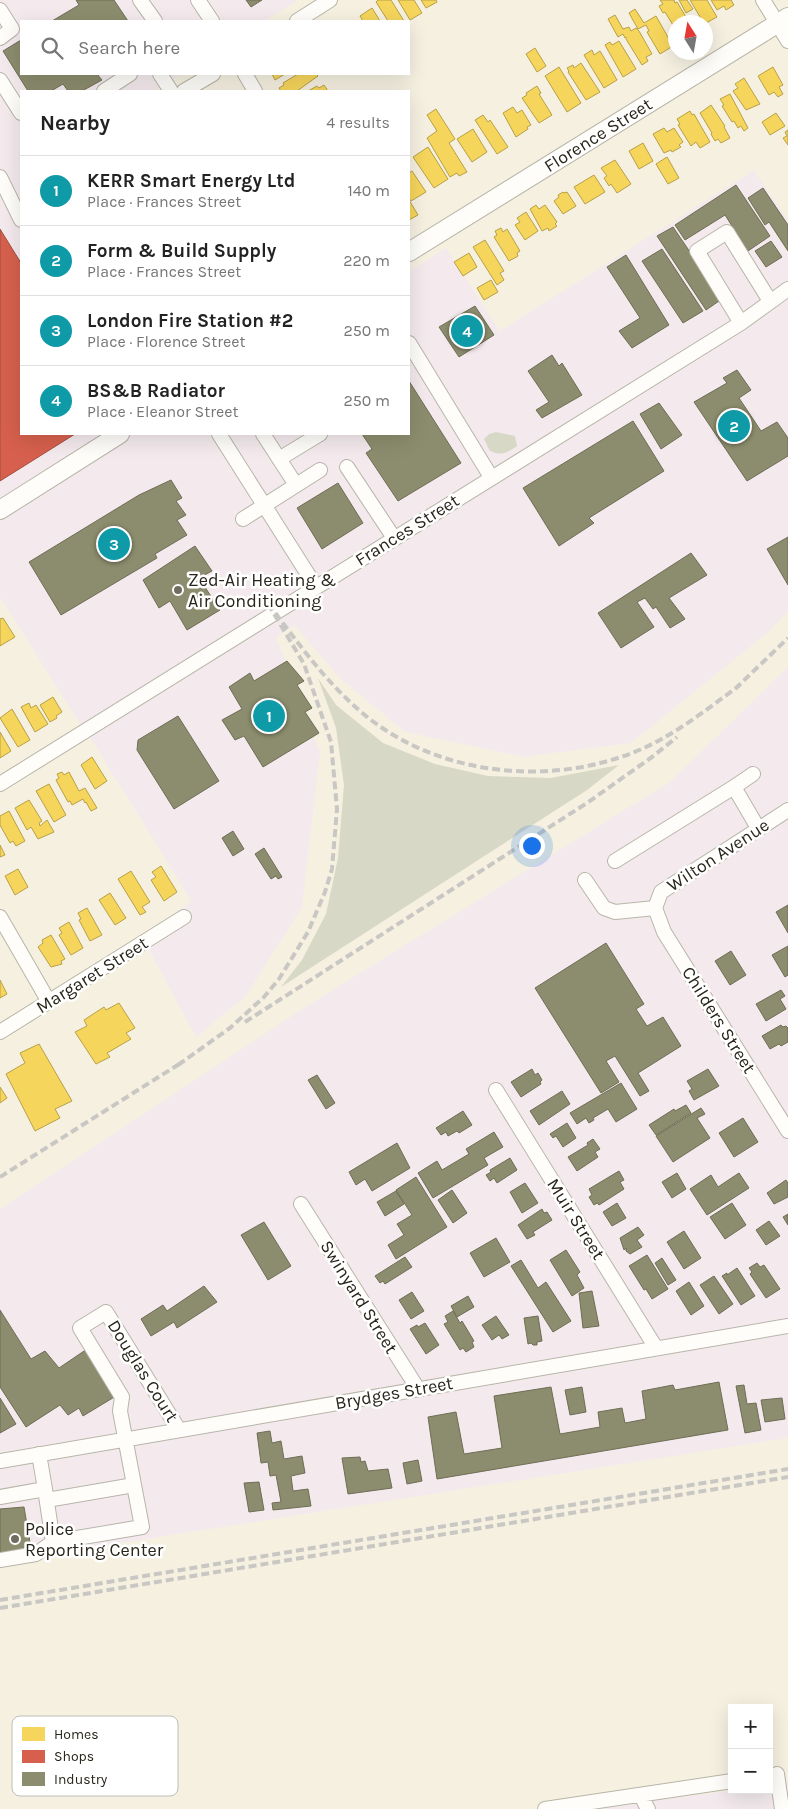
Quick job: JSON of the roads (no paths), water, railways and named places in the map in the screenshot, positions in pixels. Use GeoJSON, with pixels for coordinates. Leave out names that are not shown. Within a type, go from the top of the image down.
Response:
{"type":"FeatureCollection","features":[{"type":"Feature","properties":{"kind":"main road","name":"Florence Street"},"geometry":{"type":"LineString","coordinates":[[410,251],[783,20]]}},
{"type":"Feature","properties":{"kind":"main road"},"geometry":{"type":"LineString","coordinates":[[0,510],[118,435]]}},
{"type":"Feature","properties":{"kind":"street"},"geometry":{"type":"LineString","coordinates":[[140,0],[154,20]]}},
{"type":"Feature","properties":{"kind":"street"},"geometry":{"type":"LineString","coordinates":[[198,0],[211,20]]}},
{"type":"Feature","properties":{"kind":"street"},"geometry":{"type":"LineString","coordinates":[[299,20],[330,0]]}},
{"type":"Feature","properties":{"kind":"street"},"geometry":{"type":"LineString","coordinates":[[762,0],[783,20],[788,41]]}},
{"type":"Feature","properties":{"kind":"street"},"geometry":{"type":"LineString","coordinates":[[0,10],[12,29],[0,38]]}},
{"type":"Feature","properties":{"kind":"street"},"geometry":{"type":"LineString","coordinates":[[106,90],[128,75]]}},
{"type":"Feature","properties":{"kind":"street"},"geometry":{"type":"LineString","coordinates":[[161,75],[170,90]]}},
{"type":"Feature","properties":{"kind":"street"},"geometry":{"type":"LineString","coordinates":[[186,90],[210,75]]}},
{"type":"Feature","properties":{"kind":"street"},"geometry":{"type":"LineString","coordinates":[[246,75],[254,90]]}},
{"type":"Feature","properties":{"kind":"street"},"geometry":{"type":"LineString","coordinates":[[0,80],[20,111]]}},
{"type":"Feature","properties":{"kind":"street"},"geometry":{"type":"LineString","coordinates":[[0,177],[20,218]]}},
{"type":"Feature","properties":{"kind":"street"},"geometry":{"type":"LineString","coordinates":[[741,323],[696,251],[727,232],[770,301]]}},
{"type":"Feature","properties":{"kind":"street","name":"Frances Street"},"geometry":{"type":"LineString","coordinates":[[0,784],[741,323],[788,289]]}},
{"type":"Feature","properties":{"kind":"street"},"geometry":{"type":"LineString","coordinates":[[410,345],[491,478]]}},
{"type":"Feature","properties":{"kind":"street"},"geometry":{"type":"LineString","coordinates":[[220,435],[316,587]]}},
{"type":"Feature","properties":{"kind":"street"},"geometry":{"type":"LineString","coordinates":[[264,435],[296,485]]}},
{"type":"Feature","properties":{"kind":"street"},"geometry":{"type":"LineString","coordinates":[[279,459],[318,435]]}},
{"type":"Feature","properties":{"kind":"street"},"geometry":{"type":"LineString","coordinates":[[348,467],[394,538]]}},
{"type":"Feature","properties":{"kind":"street"},"geometry":{"type":"LineString","coordinates":[[243,519],[320,470]]}},
{"type":"Feature","properties":{"kind":"street"},"geometry":{"type":"LineString","coordinates":[[614,861],[753,774]]}},
{"type":"Feature","properties":{"kind":"street"},"geometry":{"type":"LineString","coordinates":[[734,787],[758,828]]}},
{"type":"Feature","properties":{"kind":"street","name":"Wilton Avenue"},"geometry":{"type":"LineString","coordinates":[[655,908],[661,892],[788,810]]}},
{"type":"Feature","properties":{"kind":"street"},"geometry":{"type":"LineString","coordinates":[[585,880],[604,908],[615,912],[655,908]]}},
{"type":"Feature","properties":{"kind":"street","name":"Childers Street"},"geometry":{"type":"LineString","coordinates":[[655,908],[664,932],[788,1131]]}},
{"type":"Feature","properties":{"kind":"street"},"geometry":{"type":"LineString","coordinates":[[0,917],[49,1002]]}},
{"type":"Feature","properties":{"kind":"street","name":"Margaret Street"},"geometry":{"type":"LineString","coordinates":[[0,1032],[184,918]]}},
{"type":"Feature","properties":{"kind":"street","name":"Muir Street"},"geometry":{"type":"LineString","coordinates":[[496,1090],[656,1348]]}},
{"type":"Feature","properties":{"kind":"street","name":"Swinyard Street"},"geometry":{"type":"LineString","coordinates":[[301,1204],[418,1389]]}},
{"type":"Feature","properties":{"kind":"street","name":"Douglas Court"},"geometry":{"type":"LineString","coordinates":[[125,1439],[120,1411],[122,1397],[80,1328],[106,1312],[179,1430]]}},
{"type":"Feature","properties":{"kind":"street","name":"Brydges Street"},"geometry":{"type":"LineString","coordinates":[[0,1461],[788,1326]]}},
{"type":"Feature","properties":{"kind":"street"},"geometry":{"type":"LineString","coordinates":[[0,1560],[36,1554],[53,1542],[142,1526],[125,1439]]}},
{"type":"Feature","properties":{"kind":"street"},"geometry":{"type":"LineString","coordinates":[[39,1454],[53,1542]]}},
{"type":"Feature","properties":{"kind":"street"},"geometry":{"type":"LineString","coordinates":[[0,1497],[134,1485]]}},
{"type":"Feature","properties":{"kind":"street"},"geometry":{"type":"LineString","coordinates":[[778,1774],[782,1809]]}},
{"type":"Feature","properties":{"kind":"street"},"geometry":{"type":"LineString","coordinates":[[545,1809],[728,1782]]}},
{"type":"Feature","properties":{"kind":"street"},"geometry":{"type":"LineString","coordinates":[[641,1796],[648,1809]]}},
{"type":"Feature","properties":{"kind":"railway"},"geometry":{"type":"LineString","coordinates":[[178,1065],[230,1028],[264,997],[279,979],[308,932],[325,892],[332,869],[337,809],[331,742],[304,664],[267,602],[310,659],[334,686],[360,711],[390,733],[424,750],[460,762],[497,770],[536,771],[574,768],[611,760],[646,747],[671,734],[740,685]]}},
{"type":"Feature","properties":{"kind":"railway"},"geometry":{"type":"LineString","coordinates":[[735,689],[788,638]]}},
{"type":"Feature","properties":{"kind":"railway"},"geometry":{"type":"LineString","coordinates":[[245,1022],[587,803],[677,737]]}},
{"type":"Feature","properties":{"kind":"railway"},"geometry":{"type":"LineString","coordinates":[[0,1177],[184,1061]]}},
{"type":"Feature","properties":{"kind":"railway"},"geometry":{"type":"LineString","coordinates":[[0,1600],[788,1469]]}},
{"type":"Feature","properties":{"kind":"railway"},"geometry":{"type":"LineString","coordinates":[[0,1608],[788,1477]]}},
{"type":"Feature","properties":{"kind":"place","name":"BS&B Radiator"},"geometry":{"type":"Point","coordinates":[467,331]}},
{"type":"Feature","properties":{"kind":"place","name":"Form & Build Supply"},"geometry":{"type":"Point","coordinates":[734,426]}},
{"type":"Feature","properties":{"kind":"place","name":"London Fire Station #2"},"geometry":{"type":"Point","coordinates":[114,544]}},
{"type":"Feature","properties":{"kind":"place","name":"Zed-Air Heating & Air Conditioning"},"geometry":{"type":"Point","coordinates":[178,590]}},
{"type":"Feature","properties":{"kind":"place","name":"KERR Smart Energy Ltd"},"geometry":{"type":"Point","coordinates":[269,716]}},
{"type":"Feature","properties":{"kind":"place","name":"Police Reporting Center"},"geometry":{"type":"Point","coordinates":[15,1539]}}]}
